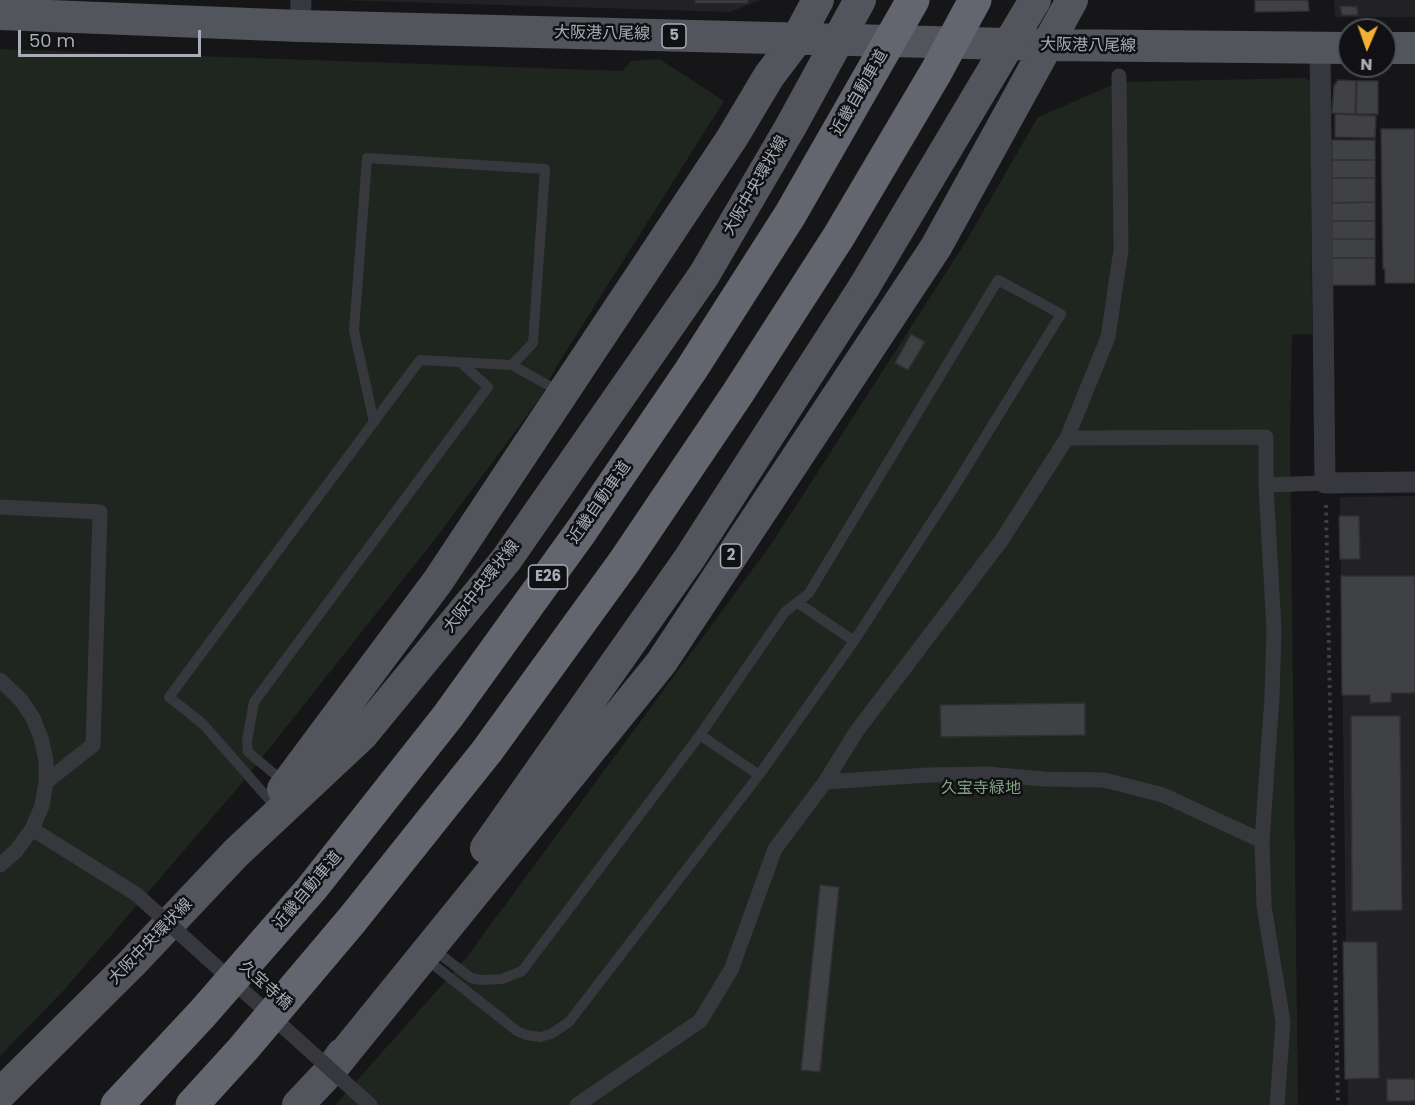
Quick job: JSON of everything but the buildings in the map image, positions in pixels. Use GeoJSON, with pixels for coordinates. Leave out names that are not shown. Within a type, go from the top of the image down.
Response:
{"type":"FeatureCollection","features":[{"type":"Feature","properties":{"kind":"highway","name":"近畿自動車道"},"geometry":{"type":"LineString","coordinates":[[117,1105],[202,1014],[312,888],[448,716],[582,530],[691,370],[790,214],[913,0]]}},
{"type":"Feature","properties":{"kind":"highway"},"geometry":{"type":"LineString","coordinates":[[192,1105],[243,1049],[352,920],[480,761],[624,562],[738,393],[839,236],[936,72],[975,0]]}},
{"type":"Feature","properties":{"kind":"main road"},"geometry":{"type":"LineString","coordinates":[[236,853],[438,581],[732,138],[770,76],[797,39],[818,0]]}},
{"type":"Feature","properties":{"kind":"main road","name":"大阪中央環状線"},"geometry":{"type":"LineString","coordinates":[[0,1094],[131,964],[236,853],[362,735],[506,560],[704,275],[791,126],[860,0]]}},
{"type":"Feature","properties":{"kind":"main road","name":"2"},"geometry":{"type":"LineString","coordinates":[[330,1071],[689,559],[864,287],[1035,0]]}},
{"type":"Feature","properties":{"kind":"main road","name":"2"},"geometry":{"type":"LineString","coordinates":[[298,1105],[330,1071],[661,663],[936,247],[1072,0]]}},
{"type":"Feature","properties":{"kind":"main road","name":"大阪港八尾線"},"geometry":{"type":"LineString","coordinates":[[0,14],[300,13],[797,39],[1048,45],[1335,48]]}},
{"type":"Feature","properties":{"kind":"main road"},"geometry":{"type":"LineString","coordinates":[[1397,48],[1415,48]]}},
{"type":"Feature","properties":{"kind":"street"},"geometry":{"type":"LineString","coordinates":[[1325,483],[1335,48]]}},
{"type":"Feature","properties":{"kind":"street"},"geometry":{"type":"LineString","coordinates":[[577,1105],[700,1021],[731,970],[775,849],[825,782],[856,732],[1001,541],[1067,438],[1108,337],[1121,250],[1119,76]]}},
{"type":"Feature","properties":{"kind":"street"},"geometry":{"type":"LineString","coordinates":[[1067,438],[1266,437],[1266,485],[1274,630],[1272,697],[1262,841],[1264,906],[1283,1022],[1277,1105]]}},
{"type":"Feature","properties":{"kind":"street"},"geometry":{"type":"LineString","coordinates":[[1266,485],[1415,482]]}},
{"type":"Feature","properties":{"kind":"street"},"geometry":{"type":"LineString","coordinates":[[0,507],[100,512],[93,745],[46,782]]}},
{"type":"Feature","properties":{"kind":"street"},"geometry":{"type":"LineString","coordinates":[[0,680],[21,700],[33,718],[46,760],[46,782],[42,806],[32,829],[16,851],[0,865]]}},
{"type":"Feature","properties":{"kind":"street"},"geometry":{"type":"LineString","coordinates":[[825,782],[978,774],[1044,779],[1104,780],[1163,795],[1262,841]]}},
{"type":"Feature","properties":{"kind":"street","name":"久宝寺橋"},"geometry":{"type":"LineString","coordinates":[[32,829],[136,894],[370,1105]]}},
{"type":"Feature","properties":{"kind":"lane"},"geometry":{"type":"LineString","coordinates":[[374,422],[354,331],[367,158],[545,169],[533,343],[512,365]]}},
{"type":"Feature","properties":{"kind":"lane"},"geometry":{"type":"LineString","coordinates":[[998,280],[1061,314],[953,489],[854,641],[759,775],[569,1022],[561,1029],[540,1037],[517,1031],[427,952],[471,978],[490,981],[522,971],[700,735],[785,612],[808,593],[998,280]]}},
{"type":"Feature","properties":{"kind":"lane"},"geometry":{"type":"LineString","coordinates":[[280,794],[203,724],[169,697],[420,360],[512,365],[562,393]]}},
{"type":"Feature","properties":{"kind":"lane"},"geometry":{"type":"LineString","coordinates":[[280,794],[248,752],[247,741],[254,702],[488,387],[460,362]]}},
{"type":"Feature","properties":{"kind":"lane"},"geometry":{"type":"LineString","coordinates":[[798,603],[854,641]]}},
{"type":"Feature","properties":{"kind":"lane"},"geometry":{"type":"LineString","coordinates":[[700,735],[759,775]]}},
{"type":"Feature","properties":{"kind":"path"},"geometry":{"type":"LineString","coordinates":[[1325,483],[1338,1105]]}},
{"type":"Feature","properties":{"kind":"shaded area"},"geometry":{"type":"Polygon","coordinates":[[[335,0],[761,0],[730,12],[335,0]]]}},
{"type":"Feature","properties":{"kind":"shaded area"},"geometry":{"type":"Polygon","coordinates":[[[1334,0],[1415,0],[1415,17],[1335,17],[1334,0]]]}},
{"type":"Feature","properties":{"kind":"shaded area"},"geometry":{"type":"Polygon","coordinates":[[[1415,496],[1415,1105],[1348,1105],[1340,497],[1415,496]]]}},
{"type":"Feature","properties":{"kind":"green space"},"geometry":{"type":"Polygon","coordinates":[[[0,49],[622,71],[631,61],[659,59],[724,101],[556,367],[540,398],[436,538],[242,783],[64,990],[0,1056],[0,49]]]}},
{"type":"Feature","properties":{"kind":"green space","name":"久宝寺緑地"},"geometry":{"type":"Polygon","coordinates":[[[1304,78],[1311,82],[1312,334],[1292,335],[1290,444],[1298,1105],[335,1105],[466,958],[772,543],[965,243],[1038,117],[1119,82],[1304,78]]]}}]}
